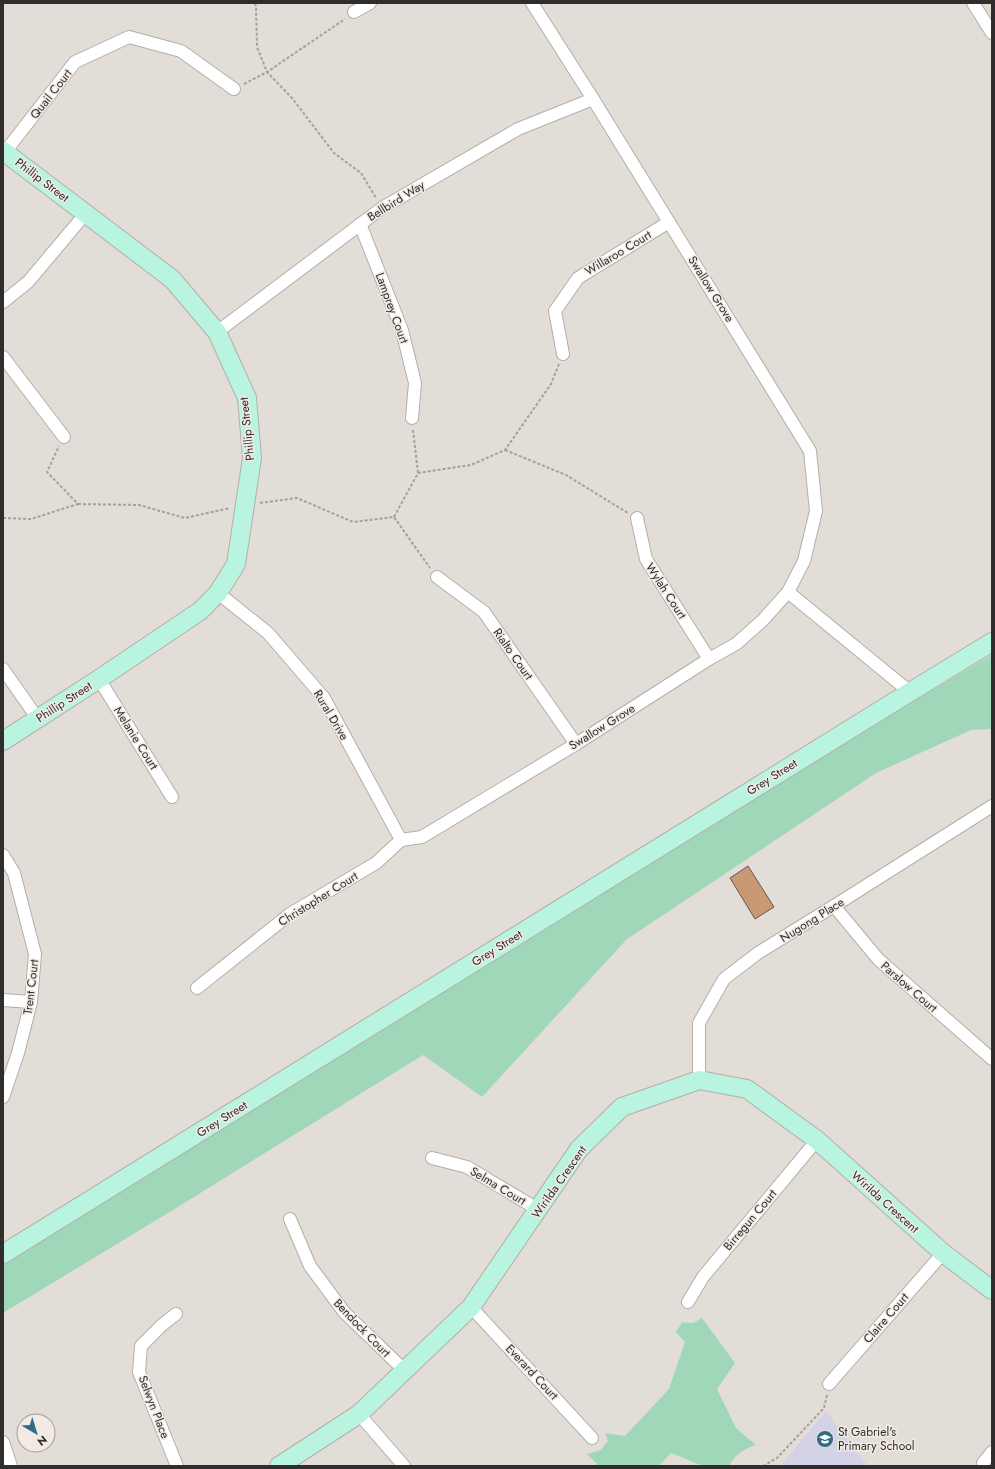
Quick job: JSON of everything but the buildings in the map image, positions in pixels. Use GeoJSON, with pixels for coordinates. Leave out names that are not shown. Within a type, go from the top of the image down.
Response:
{"type":"FeatureCollection","features":[{"type":"Feature","properties":{"kind":"street"},"geometry":{"type":"LineString","coordinates":[[354,12],[370,3]]}},
{"type":"Feature","properties":{"kind":"street","name":"Swallow Grove"},"geometry":{"type":"LineString","coordinates":[[401,840],[422,837],[576,744],[709,659],[736,644],[763,620],[788,592],[804,561],[816,511],[810,451],[593,99],[532,3]]}},
{"type":"Feature","properties":{"kind":"street"},"geometry":{"type":"LineString","coordinates":[[973,3],[992,33]]}},
{"type":"Feature","properties":{"kind":"street","name":"Quail Court"},"geometry":{"type":"LineString","coordinates":[[4,152],[75,62],[129,37],[181,51],[234,89]]}},
{"type":"Feature","properties":{"kind":"street","name":"Bellbird Way"},"geometry":{"type":"LineString","coordinates":[[217,332],[382,208],[518,130],[593,99]]}},
{"type":"Feature","properties":{"kind":"street","name":"Phillip Street"},"geometry":{"type":"LineString","coordinates":[[3,740],[99,680],[200,611],[218,593],[236,564],[252,458],[247,398],[217,332],[172,279],[4,152]]}},
{"type":"Feature","properties":{"kind":"street"},"geometry":{"type":"LineString","coordinates":[[3,302],[28,282],[86,213]]}},
{"type":"Feature","properties":{"kind":"street","name":"Willaroo Court"},"geometry":{"type":"LineString","coordinates":[[563,354],[555,311],[578,278],[669,222]]}},
{"type":"Feature","properties":{"kind":"street","name":"Lamprey Court"},"geometry":{"type":"LineString","coordinates":[[360,224],[402,330],[415,383],[412,418]]}},
{"type":"Feature","properties":{"kind":"street"},"geometry":{"type":"LineString","coordinates":[[3,357],[64,437]]}},
{"type":"Feature","properties":{"kind":"street","name":"Wylah Court"},"geometry":{"type":"LineString","coordinates":[[637,518],[646,560],[709,659]]}},
{"type":"Feature","properties":{"kind":"street","name":"Rialto Court"},"geometry":{"type":"LineString","coordinates":[[437,578],[484,612],[576,744]]}},
{"type":"Feature","properties":{"kind":"street"},"geometry":{"type":"LineString","coordinates":[[788,592],[910,692]]}},
{"type":"Feature","properties":{"kind":"street","name":"Rural Drive"},"geometry":{"type":"LineString","coordinates":[[218,593],[268,633],[324,698],[401,840]]}},
{"type":"Feature","properties":{"kind":"street","name":"Grey Street"},"geometry":{"type":"LineString","coordinates":[[3,1254],[992,642]]}},
{"type":"Feature","properties":{"kind":"street"},"geometry":{"type":"LineString","coordinates":[[3,669],[38,719]]}},
{"type":"Feature","properties":{"kind":"street","name":"Melanie Court"},"geometry":{"type":"LineString","coordinates":[[99,680],[172,797]]}},
{"type":"Feature","properties":{"kind":"street","name":"Nugong Place"},"geometry":{"type":"LineString","coordinates":[[699,1080],[699,1023],[724,979],[758,953],[992,806]]}},
{"type":"Feature","properties":{"kind":"street","name":"Christopher Court"},"geometry":{"type":"LineString","coordinates":[[198,988],[290,914],[376,863],[401,840]]}},
{"type":"Feature","properties":{"kind":"street","name":"Trent Court"},"geometry":{"type":"LineString","coordinates":[[3,855],[14,873],[34,954],[31,1002],[18,1053],[3,1098]]}},
{"type":"Feature","properties":{"kind":"street","name":"Parslow Court"},"geometry":{"type":"LineString","coordinates":[[834,906],[878,959],[992,1059]]}},
{"type":"Feature","properties":{"kind":"street"},"geometry":{"type":"LineString","coordinates":[[3,1000],[31,1002]]}},
{"type":"Feature","properties":{"kind":"street","name":"Wirilda Crescent"},"geometry":{"type":"LineString","coordinates":[[279,1466],[359,1414],[471,1307],[579,1149],[622,1107],[699,1080],[747,1089],[817,1140],[943,1253],[992,1290]]}},
{"type":"Feature","properties":{"kind":"street","name":"Birregun Court"},"geometry":{"type":"LineString","coordinates":[[688,1302],[703,1277],[817,1140]]}},
{"type":"Feature","properties":{"kind":"street","name":"Selma Court"},"geometry":{"type":"LineString","coordinates":[[432,1158],[467,1167],[538,1210]]}},
{"type":"Feature","properties":{"kind":"street","name":"Bendock Court"},"geometry":{"type":"LineString","coordinates":[[290,1219],[310,1266],[344,1312],[404,1370]]}},
{"type":"Feature","properties":{"kind":"street","name":"Claire Court"},"geometry":{"type":"LineString","coordinates":[[829,1384],[943,1253]]}},
{"type":"Feature","properties":{"kind":"street","name":"Everard Court"},"geometry":{"type":"LineString","coordinates":[[471,1307],[592,1438]]}},
{"type":"Feature","properties":{"kind":"street","name":"Selwyn Place"},"geometry":{"type":"LineString","coordinates":[[176,1314],[162,1325],[141,1346],[139,1372],[177,1466]]}},
{"type":"Feature","properties":{"kind":"street"},"geometry":{"type":"LineString","coordinates":[[359,1414],[404,1466]]}},
{"type":"Feature","properties":{"kind":"street"},"geometry":{"type":"LineString","coordinates":[[3,1442],[11,1466]]}},
{"type":"Feature","properties":{"kind":"street"},"geometry":{"type":"LineString","coordinates":[[983,1463],[992,1452]]}},
{"type":"Feature","properties":{"kind":"path"},"geometry":{"type":"LineString","coordinates":[[255,3],[257,47],[267,72],[292,98],[334,153],[362,173],[382,208]]}},
{"type":"Feature","properties":{"kind":"path"},"geometry":{"type":"LineString","coordinates":[[234,89],[267,72],[354,12]]}},
{"type":"Feature","properties":{"kind":"path"},"geometry":{"type":"LineString","coordinates":[[418,473],[472,465],[505,450],[551,384],[563,354]]}},
{"type":"Feature","properties":{"kind":"path"},"geometry":{"type":"LineString","coordinates":[[394,517],[418,473],[412,418]]}},
{"type":"Feature","properties":{"kind":"path"},"geometry":{"type":"LineString","coordinates":[[64,437],[47,472],[78,504]]}},
{"type":"Feature","properties":{"kind":"path"},"geometry":{"type":"LineString","coordinates":[[505,450],[566,475],[637,518]]}},
{"type":"Feature","properties":{"kind":"path"},"geometry":{"type":"LineString","coordinates":[[3,518],[31,519],[78,504],[139,505],[185,518],[245,504],[297,498],[353,522],[394,517]]}},
{"type":"Feature","properties":{"kind":"path"},"geometry":{"type":"LineString","coordinates":[[394,517],[437,578]]}},
{"type":"Feature","properties":{"kind":"path"},"geometry":{"type":"LineString","coordinates":[[763,1466],[778,1458],[824,1408],[829,1384]]}},
{"type":"Feature","properties":{"kind":"shaded area","name":"St Gabriel's Primary School"},"geometry":{"type":"Polygon","coordinates":[[[826,1411],[868,1466],[780,1466],[826,1411]]]}},
{"type":"Feature","properties":{"kind":"green space"},"geometry":{"type":"Polygon","coordinates":[[[992,655],[992,729],[971,730],[876,773],[627,939],[482,1097],[423,1055],[173,1210],[3,1313],[3,1261],[757,793],[992,655]]]}},
{"type":"Feature","properties":{"kind":"green space"},"geometry":{"type":"Polygon","coordinates":[[[702,1318],[735,1363],[717,1389],[736,1428],[756,1445],[740,1452],[729,1466],[703,1466],[671,1453],[659,1466],[595,1466],[597,1464],[587,1454],[601,1450],[608,1441],[605,1433],[625,1436],[669,1389],[685,1342],[676,1332],[682,1322],[693,1323],[702,1318]]]}},
{"type":"Feature","properties":{"kind":"place","name":"St Gabriel's Primary School"},"geometry":{"type":"Point","coordinates":[825,1439]}}]}
